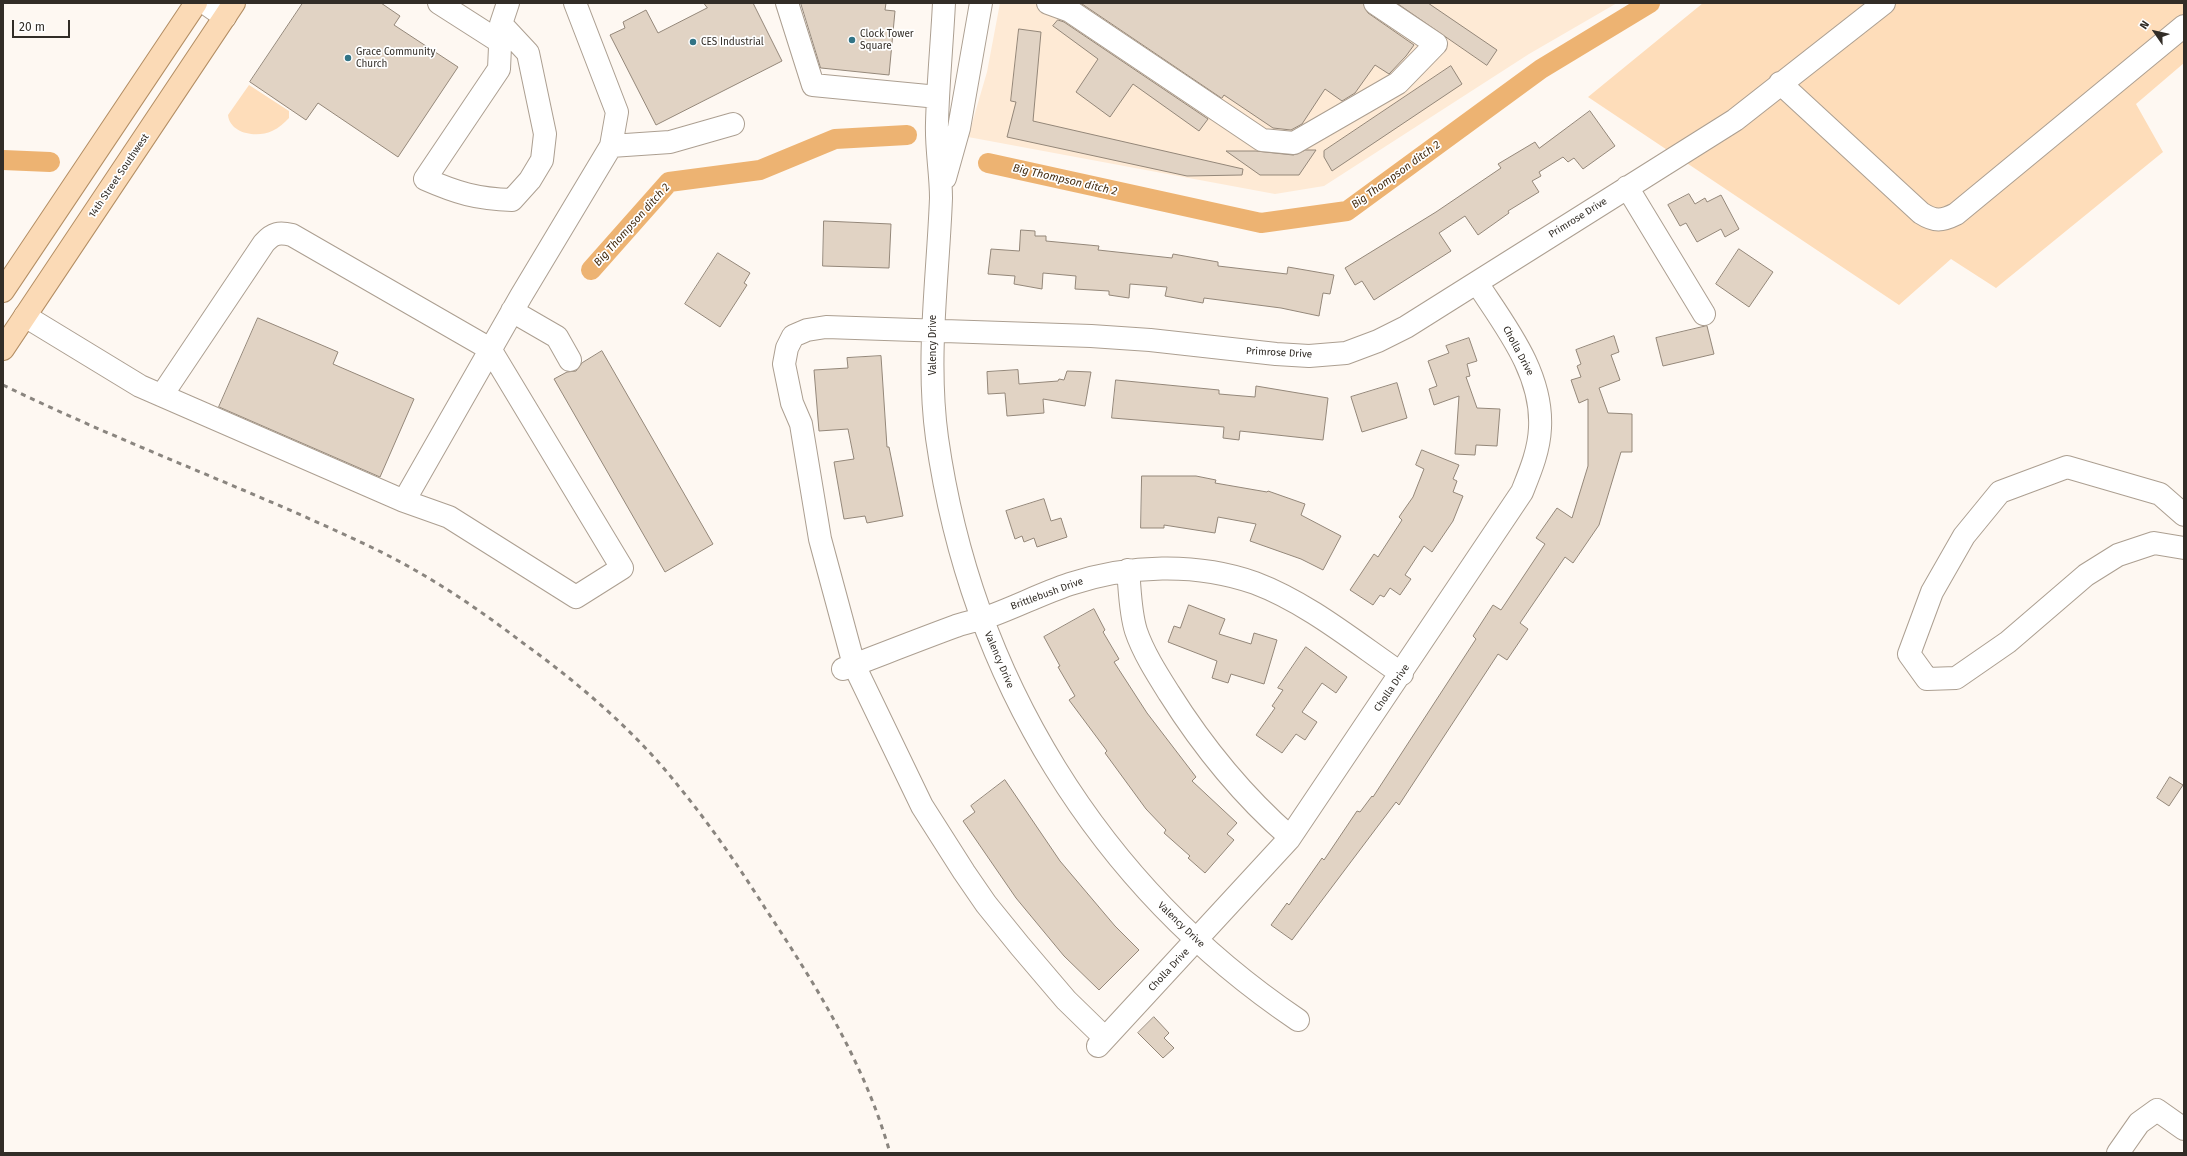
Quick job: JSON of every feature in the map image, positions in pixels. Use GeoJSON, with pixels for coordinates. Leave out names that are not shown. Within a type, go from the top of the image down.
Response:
{"type":"FeatureCollection","features":[{"type":"Feature","properties":{"kind":"main road"},"geometry":{"type":"LineString","coordinates":[[3,291],[196,3]]}},
{"type":"Feature","properties":{"kind":"main road","name":"14th Street Southwest"},"geometry":{"type":"LineString","coordinates":[[3,349],[230,10]]}},
{"type":"Feature","properties":{"kind":"street"},"geometry":{"type":"LineString","coordinates":[[205,3],[230,10]]}},
{"type":"Feature","properties":{"kind":"street"},"geometry":{"type":"LineString","coordinates":[[439,3],[500,33],[528,53],[545,134],[542,160],[530,180],[512,200],[487,199],[454,192],[426,179],[499,69],[500,33],[508,3]]}},
{"type":"Feature","properties":{"kind":"street"},"geometry":{"type":"LineString","coordinates":[[404,501],[512,311],[611,146],[617,112],[575,3]]}},
{"type":"Feature","properties":{"kind":"street"},"geometry":{"type":"LineString","coordinates":[[787,3],[813,85],[938,97]]}},
{"type":"Feature","properties":{"kind":"street","name":"Valency Drive"},"geometry":{"type":"LineString","coordinates":[[944,3],[937,126],[941,194],[932,329],[935,409],[940,454],[963,560],[982,619],[1011,689],[1027,720],[1081,808],[1104,840],[1143,886],[1197,940],[1246,983],[1298,1020]]}},
{"type":"Feature","properties":{"kind":"street","name":"Valency Drive"},"geometry":{"type":"LineString","coordinates":[[941,194],[960,128],[981,3]]}},
{"type":"Feature","properties":{"kind":"street"},"geometry":{"type":"LineString","coordinates":[[1048,3],[1070,11],[1262,140],[1294,143],[1398,83],[1436,44],[1375,3]]}},
{"type":"Feature","properties":{"kind":"street","name":"Primrose Drive"},"geometry":{"type":"LineString","coordinates":[[849,667],[820,539],[801,424],[792,403],[784,364],[787,348],[793,336],[807,330],[826,327],[932,329],[1092,336],[1309,356],[1346,353],[1378,341],[1406,327],[1736,120],[1780,83],[1884,3]]}},
{"type":"Feature","properties":{"kind":"street"},"geometry":{"type":"LineString","coordinates":[[1780,83],[1921,213],[1932,220],[1944,220],[1956,214],[2184,26]]}},
{"type":"Feature","properties":{"kind":"street"},"geometry":{"type":"LineString","coordinates":[[611,146],[670,142],[733,124]]}},
{"type":"Feature","properties":{"kind":"street"},"geometry":{"type":"LineString","coordinates":[[1627,187],[1704,314]]}},
{"type":"Feature","properties":{"kind":"street"},"geometry":{"type":"LineString","coordinates":[[25,316],[140,386],[404,501],[449,517],[576,597],[622,568],[490,349],[292,235],[280,232],[270,236],[264,243],[162,395]]}},
{"type":"Feature","properties":{"kind":"street","name":"Cholla Drive"},"geometry":{"type":"LineString","coordinates":[[849,667],[922,806],[964,872],[986,904],[1020,946],[1102,1042],[1290,837],[1402,674],[1522,492],[1538,446],[1540,409],[1531,375],[1507,329],[1477,282]]}},
{"type":"Feature","properties":{"kind":"street"},"geometry":{"type":"LineString","coordinates":[[512,311],[557,336],[570,360]]}},
{"type":"Feature","properties":{"kind":"street"},"geometry":{"type":"LineString","coordinates":[[2184,515],[2160,494],[2067,467],[2000,492],[1964,536],[1932,592],[1909,654],[1927,680],[1956,678],[2008,642],[2086,575],[2118,555],[2154,543],[2184,548]]}},
{"type":"Feature","properties":{"kind":"street"},"geometry":{"type":"LineString","coordinates":[[1128,570],[1130,603],[1136,631],[1157,674],[1193,731],[1230,778],[1258,809],[1290,837]]}},
{"type":"Feature","properties":{"kind":"street","name":"Brittlebush Drive"},"geometry":{"type":"LineString","coordinates":[[849,667],[957,626],[982,619],[1070,584],[1128,570],[1190,570],[1254,583],[1298,604],[1402,674]]}},
{"type":"Feature","properties":{"kind":"street"},"geometry":{"type":"LineString","coordinates":[[2118,1153],[2139,1123],[2158,1110],[2184,1129]]}},
{"type":"Feature","properties":{"kind":"shaded area"},"geometry":{"type":"Polygon","coordinates":[[[1000,3],[1617,3],[1529,54],[1324,186],[1275,194],[968,137],[987,72],[1000,3]]]}},
{"type":"Feature","properties":{"kind":"shaded area"},"geometry":{"type":"Polygon","coordinates":[[[1703,3],[2184,3],[2184,63],[2136,104],[2163,152],[1996,288],[1951,259],[1899,305],[1588,97],[1703,3]]]}},
{"type":"Feature","properties":{"kind":"shaded area"},"geometry":{"type":"Polygon","coordinates":[[[249,85],[289,111],[289,118],[277,128],[266,133],[245,133],[234,126],[228,115],[249,85]]]}},
{"type":"Feature","properties":{"kind":"building"},"geometry":{"type":"Polygon","coordinates":[[[303,3],[381,3],[400,16],[394,25],[458,67],[398,157],[318,103],[306,120],[250,82],[303,3]]]}},
{"type":"Feature","properties":{"kind":"building"},"geometry":{"type":"Polygon","coordinates":[[[704,3],[753,3],[782,61],[656,125],[610,35],[625,28],[623,22],[646,10],[658,33],[707,8],[704,3]]]}},
{"type":"Feature","properties":{"kind":"building","name":"Clock Tower Square"},"geometry":{"type":"Polygon","coordinates":[[[801,3],[886,3],[885,10],[895,11],[889,75],[821,68],[801,3]]]}},
{"type":"Feature","properties":{"kind":"building"},"geometry":{"type":"Polygon","coordinates":[[[1081,3],[1363,3],[1368,13],[1414,45],[1389,74],[1375,65],[1355,93],[1342,101],[1325,89],[1302,124],[1291,130],[1273,128],[1224,95],[1222,98],[1081,3]]]}},
{"type":"Feature","properties":{"kind":"building"},"geometry":{"type":"Polygon","coordinates":[[[1397,3],[1428,3],[1497,50],[1487,65],[1397,3]]]}},
{"type":"Feature","properties":{"kind":"building"},"geometry":{"type":"Polygon","coordinates":[[[1058,20],[1064,22],[1208,119],[1199,131],[1133,84],[1110,117],[1076,92],[1098,59],[1053,26],[1058,20]]]}},
{"type":"Feature","properties":{"kind":"building"},"geometry":{"type":"Polygon","coordinates":[[[1019,29],[1041,32],[1033,121],[1243,169],[1242,175],[1187,176],[1007,137],[1016,102],[1011,101],[1019,29]]]}},
{"type":"Feature","properties":{"kind":"building"},"geometry":{"type":"Polygon","coordinates":[[[1451,66],[1462,84],[1332,171],[1324,157],[1324,151],[1451,66]]]}},
{"type":"Feature","properties":{"kind":"building"},"geometry":{"type":"Polygon","coordinates":[[[1590,111],[1615,146],[1583,169],[1574,158],[1568,162],[1563,157],[1539,172],[1541,176],[1532,181],[1539,192],[1508,211],[1509,213],[1478,235],[1465,216],[1439,233],[1451,251],[1374,300],[1362,281],[1355,285],[1345,268],[1436,212],[1501,168],[1498,164],[1535,142],[1539,148],[1590,111]]]}},
{"type":"Feature","properties":{"kind":"building"},"geometry":{"type":"Polygon","coordinates":[[[1306,150],[1316,150],[1299,175],[1260,175],[1226,151],[1256,151],[1293,155],[1306,150]]]}},
{"type":"Feature","properties":{"kind":"building"},"geometry":{"type":"Polygon","coordinates":[[[1689,194],[1695,204],[1705,198],[1707,202],[1721,195],[1739,229],[1725,237],[1721,229],[1697,242],[1686,223],[1680,226],[1668,205],[1689,194]]]}},
{"type":"Feature","properties":{"kind":"building"},"geometry":{"type":"Polygon","coordinates":[[[824,221],[891,224],[889,268],[823,266],[824,221]]]}},
{"type":"Feature","properties":{"kind":"building"},"geometry":{"type":"Polygon","coordinates":[[[1021,230],[1035,231],[1035,236],[1046,236],[1046,241],[1099,246],[1098,250],[1172,258],[1173,254],[1218,262],[1218,266],[1287,274],[1288,267],[1334,275],[1330,294],[1323,293],[1319,316],[1281,308],[1204,298],[1203,303],[1165,296],[1167,287],[1130,284],[1129,298],[1109,295],[1109,291],[1075,289],[1076,276],[1043,273],[1042,289],[1014,284],[1015,276],[988,274],[991,249],[1019,251],[1021,230]]]}},
{"type":"Feature","properties":{"kind":"building"},"geometry":{"type":"Polygon","coordinates":[[[1739,249],[1773,272],[1749,307],[1716,284],[1739,249]]]}},
{"type":"Feature","properties":{"kind":"building"},"geometry":{"type":"Polygon","coordinates":[[[718,253],[750,273],[744,283],[747,285],[720,327],[685,304],[718,253]]]}},
{"type":"Feature","properties":{"kind":"building"},"geometry":{"type":"Polygon","coordinates":[[[258,318],[338,352],[333,364],[414,399],[380,477],[219,407],[258,318]]]}},
{"type":"Feature","properties":{"kind":"building"},"geometry":{"type":"Polygon","coordinates":[[[1707,326],[1714,354],[1663,366],[1656,338],[1707,326]]]}},
{"type":"Feature","properties":{"kind":"building"},"geometry":{"type":"Polygon","coordinates":[[[1614,336],[1619,352],[1611,355],[1620,380],[1599,388],[1608,413],[1632,414],[1632,452],[1621,452],[1599,525],[1573,563],[1565,557],[1520,623],[1528,629],[1507,660],[1498,654],[1399,805],[1396,802],[1292,940],[1271,925],[1287,903],[1289,905],[1322,858],[1324,860],[1357,811],[1360,812],[1372,796],[1373,797],[1476,639],[1473,636],[1493,605],[1501,610],[1545,544],[1536,538],[1557,508],[1572,518],[1588,466],[1588,399],[1579,403],[1571,380],[1581,377],[1577,366],[1581,364],[1576,350],[1614,336]]]}},
{"type":"Feature","properties":{"kind":"building"},"geometry":{"type":"Polygon","coordinates":[[[1469,338],[1477,361],[1467,364],[1470,376],[1466,377],[1477,408],[1500,409],[1497,446],[1476,445],[1475,455],[1455,454],[1459,396],[1434,405],[1429,389],[1437,386],[1428,361],[1449,353],[1446,346],[1469,338]]]}},
{"type":"Feature","properties":{"kind":"building"},"geometry":{"type":"Polygon","coordinates":[[[602,351],[713,544],[665,572],[554,379],[567,372],[576,371],[582,363],[602,351]]]}},
{"type":"Feature","properties":{"kind":"building"},"geometry":{"type":"Polygon","coordinates":[[[881,356],[887,447],[889,447],[903,516],[867,523],[865,516],[844,519],[834,462],[854,459],[848,429],[819,431],[814,370],[848,368],[847,358],[881,356]]]}},
{"type":"Feature","properties":{"kind":"building"},"geometry":{"type":"Polygon","coordinates":[[[1018,370],[1019,384],[1058,381],[1059,379],[1064,380],[1067,371],[1091,372],[1085,406],[1043,399],[1044,413],[1007,416],[1005,393],[988,394],[987,372],[1018,370]]]}},
{"type":"Feature","properties":{"kind":"building"},"geometry":{"type":"Polygon","coordinates":[[[1116,380],[1219,390],[1219,394],[1255,397],[1256,386],[1328,398],[1323,440],[1240,431],[1239,440],[1223,438],[1224,427],[1112,418],[1116,380]]]}},
{"type":"Feature","properties":{"kind":"building"},"geometry":{"type":"Polygon","coordinates":[[[1397,383],[1407,418],[1362,432],[1351,397],[1397,383]]]}},
{"type":"Feature","properties":{"kind":"building"},"geometry":{"type":"Polygon","coordinates":[[[1422,450],[1459,465],[1453,479],[1457,481],[1453,492],[1463,496],[1453,521],[1432,552],[1424,546],[1405,575],[1411,579],[1400,595],[1390,588],[1384,597],[1380,595],[1373,605],[1350,590],[1374,554],[1378,557],[1402,520],[1399,517],[1413,497],[1424,469],[1416,465],[1422,450]]]}},
{"type":"Feature","properties":{"kind":"building"},"geometry":{"type":"Polygon","coordinates":[[[1142,476],[1196,476],[1216,480],[1215,483],[1268,491],[1305,504],[1301,515],[1341,536],[1323,570],[1301,559],[1250,541],[1256,524],[1218,517],[1215,533],[1164,525],[1164,528],[1141,528],[1142,476]]]}},
{"type":"Feature","properties":{"kind":"building"},"geometry":{"type":"Polygon","coordinates":[[[1044,499],[1051,521],[1061,518],[1067,537],[1037,547],[1034,538],[1024,542],[1022,536],[1015,539],[1006,511],[1044,499]]]}},
{"type":"Feature","properties":{"kind":"building"},"geometry":{"type":"Polygon","coordinates":[[[1189,605],[1225,619],[1219,634],[1251,644],[1254,633],[1277,640],[1264,684],[1231,674],[1228,683],[1212,678],[1217,661],[1168,642],[1174,626],[1180,628],[1189,605]]]}},
{"type":"Feature","properties":{"kind":"building"},"geometry":{"type":"Polygon","coordinates":[[[1094,609],[1105,630],[1103,632],[1119,659],[1114,662],[1147,713],[1196,777],[1192,781],[1237,823],[1227,834],[1234,840],[1205,873],[1188,858],[1190,856],[1164,833],[1166,830],[1146,809],[1105,753],[1107,751],[1069,700],[1075,696],[1058,667],[1060,666],[1044,637],[1094,609]]]}},
{"type":"Feature","properties":{"kind":"building"},"geometry":{"type":"Polygon","coordinates":[[[1306,647],[1347,677],[1336,693],[1322,683],[1302,712],[1317,722],[1305,740],[1296,734],[1282,753],[1256,735],[1275,708],[1272,706],[1283,690],[1278,688],[1306,647]]]}},
{"type":"Feature","properties":{"kind":"building"},"geometry":{"type":"Polygon","coordinates":[[[2170,777],[2183,785],[2169,806],[2157,798],[2170,777]]]}},
{"type":"Feature","properties":{"kind":"building"},"geometry":{"type":"Polygon","coordinates":[[[1005,780],[1060,861],[1115,926],[1139,950],[1099,990],[1064,956],[1016,898],[963,821],[975,812],[971,806],[1005,780]]]}},
{"type":"Feature","properties":{"kind":"building"},"geometry":{"type":"Polygon","coordinates":[[[1154,1017],[1169,1033],[1164,1038],[1174,1048],[1163,1058],[1138,1033],[1154,1017]]]}},
{"type":"Feature","properties":{"kind":"waterway","name":"Big Thompson ditch 2"},"geometry":{"type":"LineString","coordinates":[[988,163],[1261,223],[1347,211],[1541,69],[1650,3]]}},
{"type":"Feature","properties":{"kind":"waterway","name":"Big Thompson ditch 2"},"geometry":{"type":"LineString","coordinates":[[591,270],[669,182],[760,170],[835,139],[907,135]]}},
{"type":"Feature","properties":{"kind":"waterway","name":"Big Thompson ditch 2"},"geometry":{"type":"LineString","coordinates":[[3,160],[50,162]]}},
{"type":"Feature","properties":{"kind":"railway"},"geometry":{"type":"LineString","coordinates":[[3,385],[49,407],[281,506],[393,558],[432,580],[487,617],[545,659],[607,710],[663,767],[703,817],[745,877],[803,966],[853,1057],[880,1120],[890,1153]]}},
{"type":"Feature","properties":{"kind":"place","name":"Clock Tower Square"},"geometry":{"type":"Point","coordinates":[852,40]}},
{"type":"Feature","properties":{"kind":"place","name":"CES Industrial"},"geometry":{"type":"Point","coordinates":[693,42]}},
{"type":"Feature","properties":{"kind":"place","name":"Grace Community Church"},"geometry":{"type":"Point","coordinates":[348,58]}}]}
